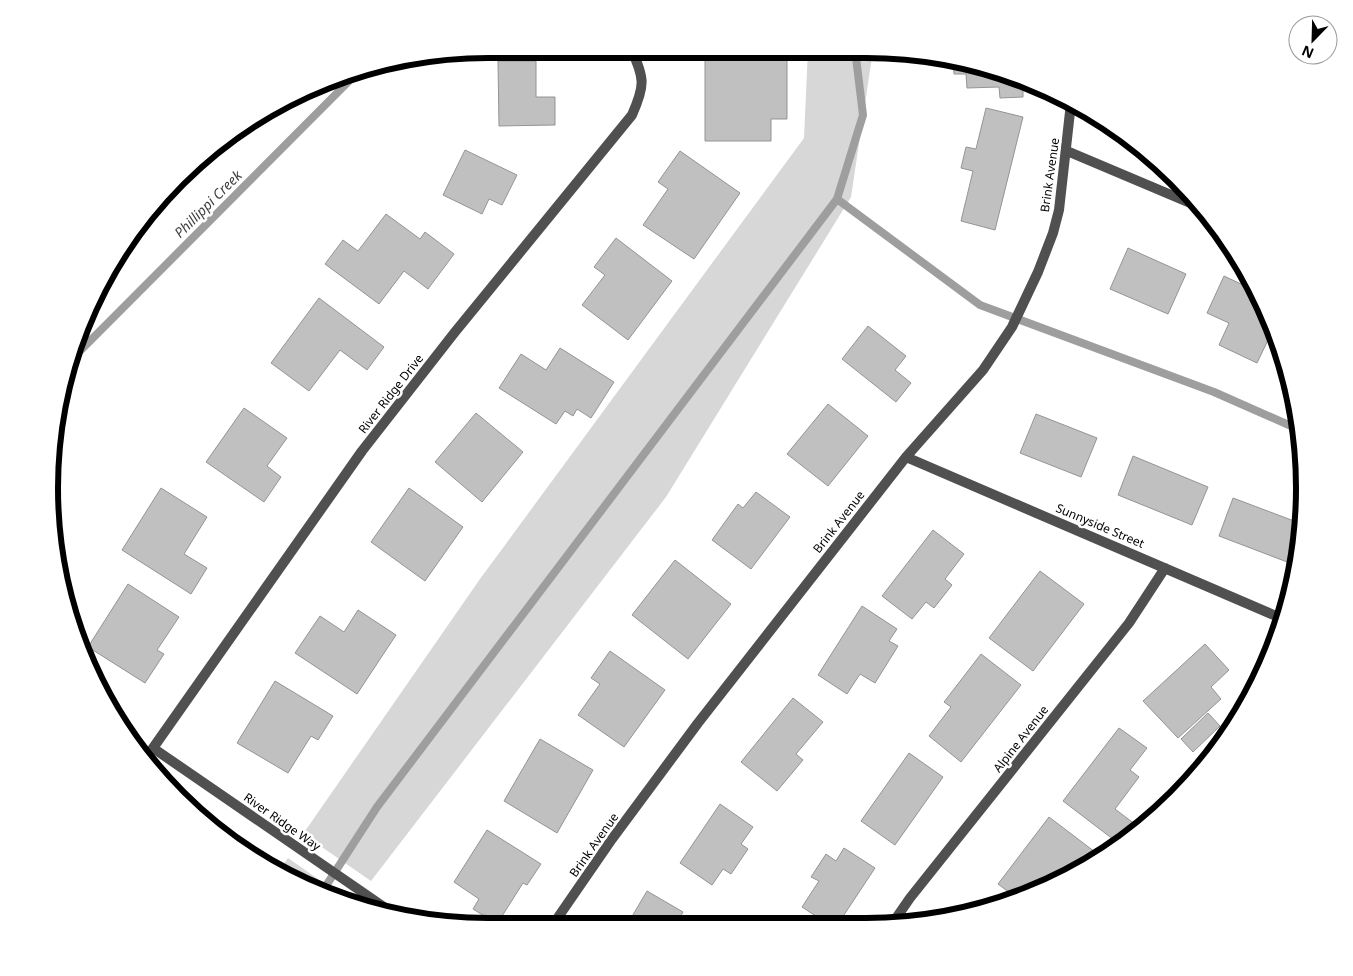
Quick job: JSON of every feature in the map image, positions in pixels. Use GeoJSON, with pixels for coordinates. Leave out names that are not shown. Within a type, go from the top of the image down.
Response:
{"type":"FeatureCollection","features":[{"type":"Feature","properties":{"kind":"street","name":"River Ridge Drive"},"geometry":{"type":"LineString","coordinates":[[149,754],[362,451],[455,332],[632,115],[640,97],[642,84],[640,67],[636,58]]}},
{"type":"Feature","properties":{"kind":"street","name":"Brink Avenue"},"geometry":{"type":"LineString","coordinates":[[558,918],[698,723],[906,457],[983,370],[1012,327],[1038,272],[1059,210],[1070,110]]}},
{"type":"Feature","properties":{"kind":"street"},"geometry":{"type":"LineString","coordinates":[[1067,151],[1186,201]]}},
{"type":"Feature","properties":{"kind":"street","name":"Sunnyside Street"},"geometry":{"type":"LineString","coordinates":[[906,457],[1276,616]]}},
{"type":"Feature","properties":{"kind":"street","name":"Alpine Avenue"},"geometry":{"type":"LineString","coordinates":[[896,918],[1129,623],[1165,568]]}},
{"type":"Feature","properties":{"kind":"street","name":"River Ridge Way"},"geometry":{"type":"LineString","coordinates":[[153,748],[380,905]]}},
{"type":"Feature","properties":{"kind":"shaded area"},"geometry":{"type":"Polygon","coordinates":[[[808,58],[872,58],[851,197],[666,497],[371,881],[303,834],[480,579],[804,138],[808,58]]]}},
{"type":"Feature","properties":{"kind":"shaded area"},"geometry":{"type":"Polygon","coordinates":[[[288,858],[334,890],[323,886],[282,866],[288,858]]]}},
{"type":"Feature","properties":{"kind":"building"},"geometry":{"type":"Polygon","coordinates":[[[705,60],[787,60],[787,119],[771,119],[771,141],[705,141],[705,60]]]}},
{"type":"Feature","properties":{"kind":"building"},"geometry":{"type":"Polygon","coordinates":[[[498,61],[536,61],[536,97],[555,97],[555,125],[499,126],[498,61]]]}},
{"type":"Feature","properties":{"kind":"building"},"geometry":{"type":"Polygon","coordinates":[[[954,67],[1003,80],[1023,87],[1023,97],[1000,98],[999,87],[967,88],[966,74],[954,74],[954,67]]]}},
{"type":"Feature","properties":{"kind":"building"},"geometry":{"type":"Polygon","coordinates":[[[986,108],[1023,117],[995,230],[961,221],[973,171],[961,168],[966,147],[976,149],[986,108]]]}},
{"type":"Feature","properties":{"kind":"building"},"geometry":{"type":"Polygon","coordinates":[[[465,150],[517,175],[502,205],[489,199],[482,214],[443,195],[465,150]]]}},
{"type":"Feature","properties":{"kind":"building"},"geometry":{"type":"Polygon","coordinates":[[[680,151],[740,193],[694,259],[643,225],[668,189],[658,182],[680,151]]]}},
{"type":"Feature","properties":{"kind":"building"},"geometry":{"type":"Polygon","coordinates":[[[386,214],[420,239],[425,232],[454,254],[428,289],[404,271],[379,304],[325,264],[343,240],[358,251],[386,214]]]}},
{"type":"Feature","properties":{"kind":"building"},"geometry":{"type":"Polygon","coordinates":[[[616,238],[672,281],[628,340],[582,305],[605,275],[594,267],[616,238]]]}},
{"type":"Feature","properties":{"kind":"building"},"geometry":{"type":"Polygon","coordinates":[[[1128,248],[1186,274],[1168,314],[1110,289],[1128,248]]]}},
{"type":"Feature","properties":{"kind":"building"},"geometry":{"type":"Polygon","coordinates":[[[1224,276],[1245,286],[1270,341],[1268,340],[1257,363],[1219,345],[1229,323],[1207,313],[1224,276]]]}},
{"type":"Feature","properties":{"kind":"building"},"geometry":{"type":"Polygon","coordinates":[[[319,298],[384,347],[367,370],[340,350],[309,391],[271,363],[319,298]]]}},
{"type":"Feature","properties":{"kind":"building"},"geometry":{"type":"Polygon","coordinates":[[[868,326],[906,356],[895,370],[911,383],[896,402],[842,359],[868,326]]]}},
{"type":"Feature","properties":{"kind":"building"},"geometry":{"type":"Polygon","coordinates":[[[560,348],[614,382],[591,418],[577,409],[573,416],[565,411],[556,424],[499,388],[521,354],[546,370],[560,348]]]}},
{"type":"Feature","properties":{"kind":"building"},"geometry":{"type":"Polygon","coordinates":[[[828,404],[868,436],[828,486],[787,454],[828,404]]]}},
{"type":"Feature","properties":{"kind":"building"},"geometry":{"type":"Polygon","coordinates":[[[244,408],[287,438],[267,466],[281,477],[264,502],[206,462],[244,408]]]}},
{"type":"Feature","properties":{"kind":"building"},"geometry":{"type":"Polygon","coordinates":[[[476,413],[523,452],[482,502],[435,462],[476,413]]]}},
{"type":"Feature","properties":{"kind":"building"},"geometry":{"type":"Polygon","coordinates":[[[1036,414],[1097,438],[1081,477],[1020,453],[1036,414]]]}},
{"type":"Feature","properties":{"kind":"building"},"geometry":{"type":"Polygon","coordinates":[[[1133,456],[1208,487],[1192,525],[1118,495],[1133,456]]]}},
{"type":"Feature","properties":{"kind":"building"},"geometry":{"type":"Polygon","coordinates":[[[161,488],[207,517],[184,554],[207,568],[191,594],[122,550],[161,488]]]}},
{"type":"Feature","properties":{"kind":"building"},"geometry":{"type":"Polygon","coordinates":[[[409,488],[463,527],[425,581],[371,542],[409,488]]]}},
{"type":"Feature","properties":{"kind":"building"},"geometry":{"type":"Polygon","coordinates":[[[756,492],[790,517],[751,569],[712,540],[738,504],[743,508],[756,492]]]}},
{"type":"Feature","properties":{"kind":"building"},"geometry":{"type":"Polygon","coordinates":[[[1233,498],[1294,521],[1289,563],[1219,536],[1233,498]]]}},
{"type":"Feature","properties":{"kind":"building"},"geometry":{"type":"Polygon","coordinates":[[[933,530],[964,554],[945,579],[952,585],[934,608],[926,602],[912,619],[882,596],[933,530]]]}},
{"type":"Feature","properties":{"kind":"building"},"geometry":{"type":"Polygon","coordinates":[[[675,560],[731,604],[688,659],[632,615],[675,560]]]}},
{"type":"Feature","properties":{"kind":"building"},"geometry":{"type":"Polygon","coordinates":[[[1040,571],[1084,604],[1033,671],[989,638],[1040,571]]]}},
{"type":"Feature","properties":{"kind":"building"},"geometry":{"type":"Polygon","coordinates":[[[128,584],[179,617],[157,650],[164,654],[145,683],[88,647],[128,584]]]}},
{"type":"Feature","properties":{"kind":"building"},"geometry":{"type":"Polygon","coordinates":[[[862,606],[897,629],[889,641],[898,646],[875,683],[860,674],[847,694],[818,675],[862,606]]]}},
{"type":"Feature","properties":{"kind":"building"},"geometry":{"type":"Polygon","coordinates":[[[358,610],[396,635],[357,694],[295,653],[320,616],[344,632],[358,610]]]}},
{"type":"Feature","properties":{"kind":"building"},"geometry":{"type":"Polygon","coordinates":[[[1205,644],[1229,670],[1211,687],[1221,699],[1178,738],[1143,701],[1205,644]]]}},
{"type":"Feature","properties":{"kind":"building"},"geometry":{"type":"Polygon","coordinates":[[[610,651],[665,690],[624,747],[578,715],[600,684],[591,678],[610,651]]]}},
{"type":"Feature","properties":{"kind":"building"},"geometry":{"type":"Polygon","coordinates":[[[981,654],[1021,685],[961,762],[929,736],[951,707],[944,702],[981,654]]]}},
{"type":"Feature","properties":{"kind":"building"},"geometry":{"type":"Polygon","coordinates":[[[275,681],[333,716],[318,740],[311,736],[288,773],[237,743],[275,681]]]}},
{"type":"Feature","properties":{"kind":"building"},"geometry":{"type":"Polygon","coordinates":[[[793,698],[823,722],[796,754],[803,760],[777,791],[741,762],[793,698]]]}},
{"type":"Feature","properties":{"kind":"building"},"geometry":{"type":"Polygon","coordinates":[[[1208,713],[1220,726],[1193,752],[1181,739],[1208,713]]]}},
{"type":"Feature","properties":{"kind":"building"},"geometry":{"type":"Polygon","coordinates":[[[1119,728],[1147,748],[1130,770],[1139,777],[1115,809],[1135,824],[1113,839],[1063,801],[1119,728]]]}},
{"type":"Feature","properties":{"kind":"building"},"geometry":{"type":"Polygon","coordinates":[[[540,739],[593,770],[557,833],[504,801],[540,739]]]}},
{"type":"Feature","properties":{"kind":"building"},"geometry":{"type":"Polygon","coordinates":[[[909,753],[943,777],[895,845],[861,821],[909,753]]]}},
{"type":"Feature","properties":{"kind":"building"},"geometry":{"type":"Polygon","coordinates":[[[720,804],[753,827],[741,844],[748,849],[731,874],[723,869],[712,885],[680,863],[720,804]]]}},
{"type":"Feature","properties":{"kind":"building"},"geometry":{"type":"Polygon","coordinates":[[[1049,817],[1095,852],[1055,874],[1010,893],[998,884],[1049,817]]]}},
{"type":"Feature","properties":{"kind":"building"},"geometry":{"type":"Polygon","coordinates":[[[487,830],[541,864],[527,885],[523,883],[501,918],[487,918],[473,909],[479,899],[454,882],[487,830]]]}},
{"type":"Feature","properties":{"kind":"building"},"geometry":{"type":"Polygon","coordinates":[[[844,848],[875,868],[842,918],[819,918],[802,907],[819,881],[811,877],[826,854],[836,861],[844,848]]]}},
{"type":"Feature","properties":{"kind":"building"},"geometry":{"type":"Polygon","coordinates":[[[647,891],[683,912],[680,918],[631,918],[647,891]]]}},
{"type":"Feature","properties":{"kind":"waterway"},"geometry":{"type":"LineString","coordinates":[[325,887],[377,807],[837,199],[863,115],[856,58]]}},
{"type":"Feature","properties":{"kind":"waterway","name":"Phillippi Creek"},"geometry":{"type":"LineString","coordinates":[[80,351],[350,80]]}},
{"type":"Feature","properties":{"kind":"waterway"},"geometry":{"type":"LineString","coordinates":[[837,199],[980,305],[1214,392],[1291,426]]}}]}
